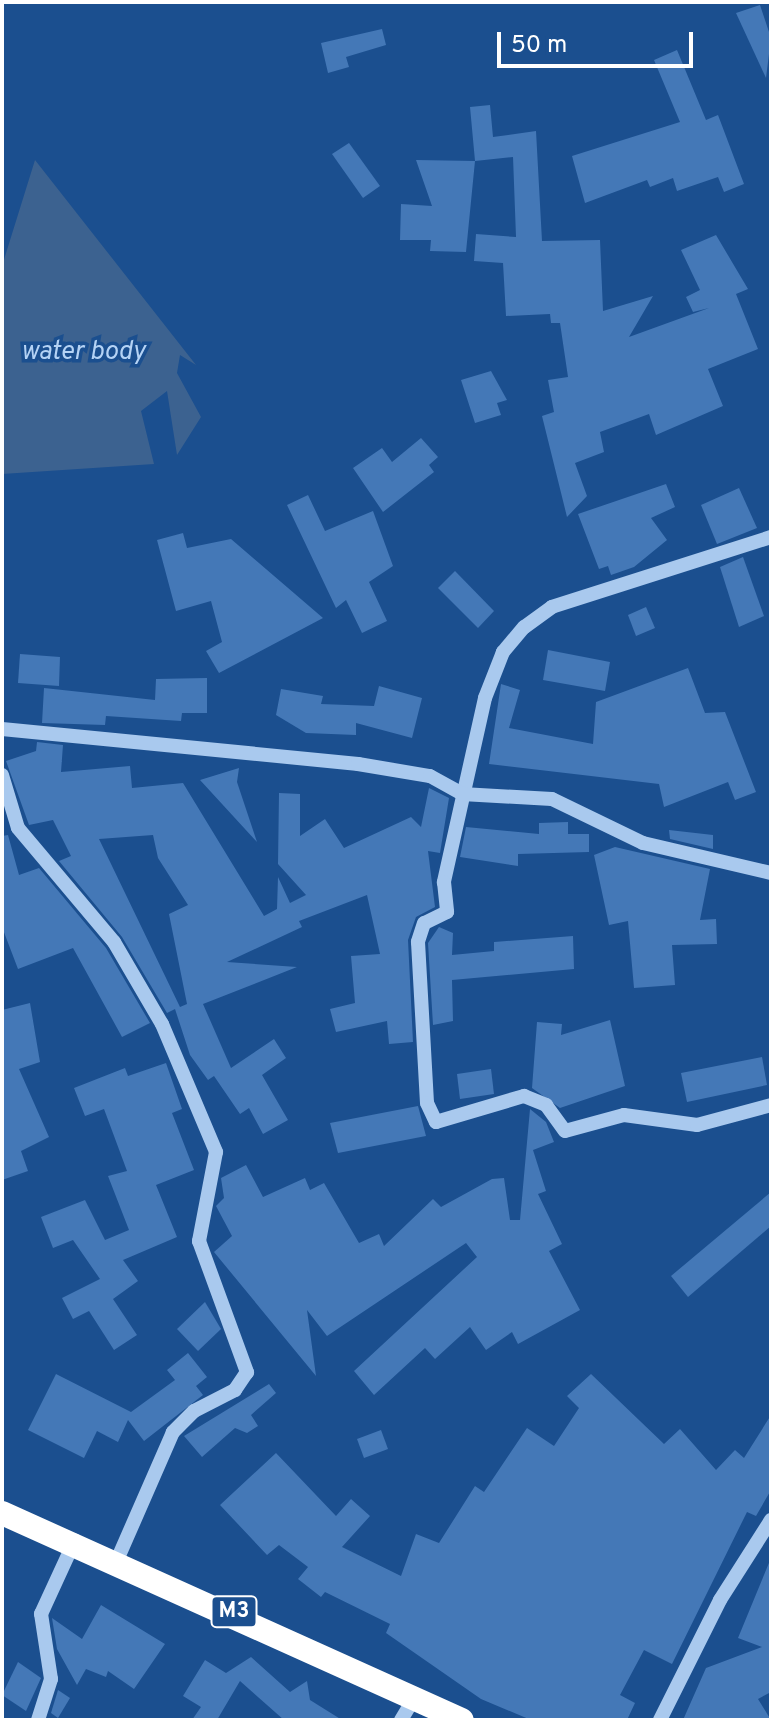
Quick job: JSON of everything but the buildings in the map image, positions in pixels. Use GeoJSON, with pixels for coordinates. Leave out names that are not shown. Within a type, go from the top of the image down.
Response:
{"type":"FeatureCollection","features":[{"type":"Feature","properties":{"kind":"highway","name":"M3"},"geometry":{"type":"LineString","coordinates":[[2,1513],[75,1540],[416,1695],[462,1720]]}},
{"type":"Feature","properties":{"kind":"street"},"geometry":{"type":"LineString","coordinates":[[771,537],[552,607],[524,627],[503,652],[485,698],[444,882],[447,912],[424,923],[419,935],[430,1118],[444,1122],[524,1096],[546,1105],[565,1131],[624,1115],[697,1125],[771,1105]]}},
{"type":"Feature","properties":{"kind":"street"},"geometry":{"type":"LineString","coordinates":[[2,729],[358,764],[430,776],[462,794],[552,799],[643,843],[771,873]]}},
{"type":"Feature","properties":{"kind":"street"},"geometry":{"type":"LineString","coordinates":[[2,775],[18,828],[114,942],[162,1024],[216,1152],[199,1241],[247,1372],[235,1390],[194,1411],[173,1432],[117,1560]]}},
{"type":"Feature","properties":{"kind":"street"},"geometry":{"type":"LineString","coordinates":[[660,1720],[720,1600],[771,1520]]}},
{"type":"Feature","properties":{"kind":"street"},"geometry":{"type":"LineString","coordinates":[[38,1720],[51,1679],[41,1614],[75,1540]]}},
{"type":"Feature","properties":{"kind":"street"},"geometry":{"type":"LineString","coordinates":[[401,1720],[416,1695]]}},
{"type":"Feature","properties":{"kind":"water","name":"water body"},"geometry":{"type":"Polygon","coordinates":[[[35,160],[196,365],[180,355],[177,373],[201,417],[177,455],[167,391],[141,411],[154,464],[2,474],[2,266],[35,160]]]}}]}
